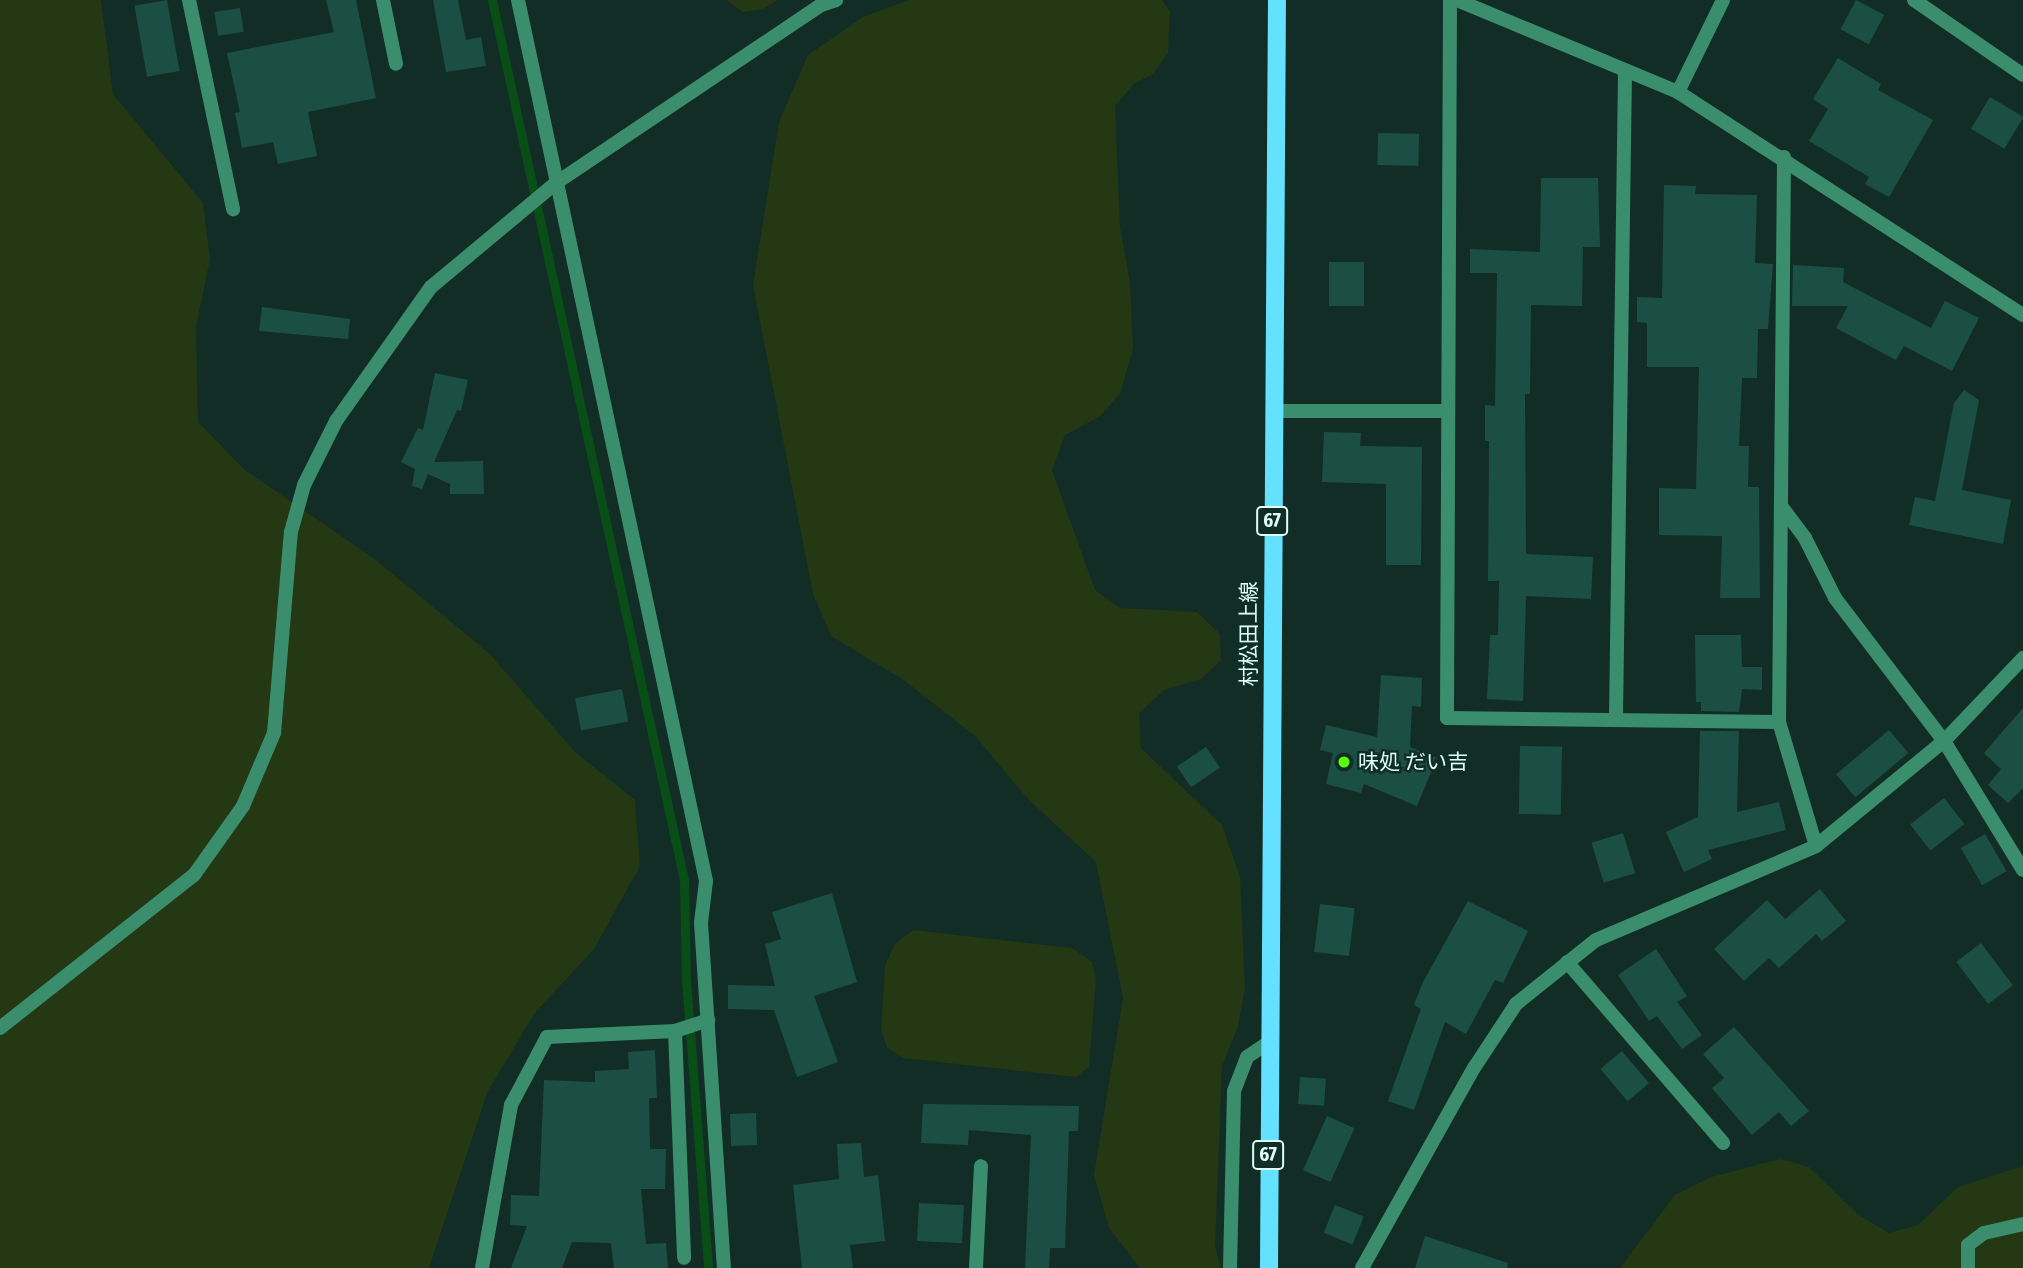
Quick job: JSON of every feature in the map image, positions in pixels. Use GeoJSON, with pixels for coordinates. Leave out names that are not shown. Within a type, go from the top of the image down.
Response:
{"type":"FeatureCollection","features":[{"type":"Feature","properties":{"kind":"main road","name":"村松田上線"},"geometry":{"type":"LineString","coordinates":[[1269,1268],[1268,1043],[1278,0]]}},
{"type":"Feature","properties":{"kind":"street"},"geometry":{"type":"LineString","coordinates":[[189,0],[233,209]]}},
{"type":"Feature","properties":{"kind":"street"},"geometry":{"type":"LineString","coordinates":[[383,0],[396,64]]}},
{"type":"Feature","properties":{"kind":"street"},"geometry":{"type":"LineString","coordinates":[[518,0],[706,881],[701,923],[724,1268]]}},
{"type":"Feature","properties":{"kind":"street"},"geometry":{"type":"LineString","coordinates":[[0,1028],[194,875],[243,806],[274,733],[291,532],[304,485],[336,421],[431,287],[511,216],[556,183],[821,5],[836,0]]}},
{"type":"Feature","properties":{"kind":"street"},"geometry":{"type":"LineString","coordinates":[[1450,0],[1447,718],[1616,717],[1779,722]]}},
{"type":"Feature","properties":{"kind":"street"},"geometry":{"type":"LineString","coordinates":[[1457,0],[1678,92],[1784,157],[2023,315]]}},
{"type":"Feature","properties":{"kind":"street"},"geometry":{"type":"LineString","coordinates":[[1678,92],[1723,0]]}},
{"type":"Feature","properties":{"kind":"street"},"geometry":{"type":"LineString","coordinates":[[1914,0],[2023,75]]}},
{"type":"Feature","properties":{"kind":"street"},"geometry":{"type":"LineString","coordinates":[[1616,717],[1625,72]]}},
{"type":"Feature","properties":{"kind":"street"},"geometry":{"type":"LineString","coordinates":[[1784,157],[1779,722],[1816,846]]}},
{"type":"Feature","properties":{"kind":"street"},"geometry":{"type":"LineString","coordinates":[[1273,411],[1448,411]]}},
{"type":"Feature","properties":{"kind":"street"},"geometry":{"type":"LineString","coordinates":[[1781,506],[1805,538],[1835,598],[1944,741],[2023,870]]}},
{"type":"Feature","properties":{"kind":"street"},"geometry":{"type":"LineString","coordinates":[[1362,1268],[1474,1068],[1516,1004],[1596,940],[1816,846],[1944,741],[2023,659]]}},
{"type":"Feature","properties":{"kind":"street"},"geometry":{"type":"LineString","coordinates":[[1567,962],[1723,1143]]}},
{"type":"Feature","properties":{"kind":"street"},"geometry":{"type":"LineString","coordinates":[[482,1268],[511,1105],[547,1037],[675,1031],[708,1020]]}},
{"type":"Feature","properties":{"kind":"street"},"geometry":{"type":"LineString","coordinates":[[675,1031],[684,1258]]}},
{"type":"Feature","properties":{"kind":"street"},"geometry":{"type":"LineString","coordinates":[[1230,1268],[1234,1091],[1247,1057],[1268,1043]]}},
{"type":"Feature","properties":{"kind":"street"},"geometry":{"type":"LineString","coordinates":[[976,1268],[981,1166]]}},
{"type":"Feature","properties":{"kind":"street"},"geometry":{"type":"LineString","coordinates":[[1968,1268],[1968,1245],[1984,1233],[2023,1224]]}},
{"type":"Feature","properties":{"kind":"green space"},"geometry":{"type":"Polygon","coordinates":[[[0,0],[101,0],[113,94],[203,203],[210,259],[196,327],[198,422],[245,470],[372,557],[489,653],[575,752],[635,800],[640,866],[594,949],[534,1014],[487,1093],[429,1268],[0,1268],[0,0]]]}},
{"type":"Feature","properties":{"kind":"green space"},"geometry":{"type":"Polygon","coordinates":[[[726,0],[778,0],[763,9],[743,12],[726,0]]]}},
{"type":"Feature","properties":{"kind":"green space"},"geometry":{"type":"Polygon","coordinates":[[[909,0],[1162,0],[1170,12],[1168,53],[1153,74],[1134,84],[1115,106],[1120,227],[1130,283],[1133,348],[1120,394],[1099,417],[1065,435],[1052,470],[1095,590],[1120,608],[1197,612],[1220,634],[1221,660],[1201,679],[1164,690],[1139,713],[1141,748],[1222,825],[1240,877],[1245,988],[1238,1026],[1222,1066],[1215,1246],[1221,1268],[1140,1268],[1109,1228],[1094,1175],[1123,998],[1096,862],[1029,800],[975,736],[905,681],[831,636],[813,594],[753,285],[779,122],[808,55],[863,17],[909,0]]]}},
{"type":"Feature","properties":{"kind":"green space"},"geometry":{"type":"Polygon","coordinates":[[[913,930],[1072,948],[1092,962],[1096,979],[1089,1067],[1076,1077],[903,1058],[887,1047],[881,1030],[885,966],[895,944],[913,930]]]}},
{"type":"Feature","properties":{"kind":"green space"},"geometry":{"type":"Polygon","coordinates":[[[1781,1159],[1809,1167],[1859,1215],[1889,1233],[1918,1225],[1958,1187],[2023,1166],[2023,1268],[1620,1268],[1675,1195],[1711,1177],[1781,1159]]]}},
{"type":"Feature","properties":{"kind":"building"},"geometry":{"type":"Polygon","coordinates":[[[167,0],[180,71],[147,77],[135,6],[167,0]]]}},
{"type":"Feature","properties":{"kind":"building"},"geometry":{"type":"Polygon","coordinates":[[[326,0],[356,0],[376,98],[308,112],[317,156],[278,164],[273,142],[242,148],[235,113],[240,112],[227,53],[334,32],[326,0]]]}},
{"type":"Feature","properties":{"kind":"building"},"geometry":{"type":"Polygon","coordinates":[[[433,0],[458,0],[466,40],[481,37],[486,66],[446,72],[433,0]]]}},
{"type":"Feature","properties":{"kind":"building"},"geometry":{"type":"Polygon","coordinates":[[[1856,0],[1884,15],[1869,44],[1841,29],[1856,0]]]}},
{"type":"Feature","properties":{"kind":"building"},"geometry":{"type":"Polygon","coordinates":[[[240,8],[244,32],[218,36],[214,12],[240,8]]]}},
{"type":"Feature","properties":{"kind":"building"},"geometry":{"type":"Polygon","coordinates":[[[1838,58],[1881,84],[1878,90],[1933,120],[1889,197],[1865,184],[1869,177],[1809,141],[1828,109],[1813,99],[1838,58]]]}},
{"type":"Feature","properties":{"kind":"building"},"geometry":{"type":"Polygon","coordinates":[[[1990,97],[2023,117],[2004,149],[1971,129],[1990,97]]]}},
{"type":"Feature","properties":{"kind":"building"},"geometry":{"type":"Polygon","coordinates":[[[1378,133],[1419,134],[1418,166],[1377,165],[1378,133]]]}},
{"type":"Feature","properties":{"kind":"building"},"geometry":{"type":"Polygon","coordinates":[[[1541,178],[1598,178],[1600,247],[1583,247],[1582,306],[1531,305],[1530,394],[1525,394],[1526,554],[1593,557],[1591,599],[1526,596],[1523,701],[1487,699],[1490,635],[1498,635],[1499,581],[1488,581],[1489,441],[1485,441],[1485,405],[1495,406],[1497,273],[1470,273],[1470,249],[1540,252],[1541,178]]]}},
{"type":"Feature","properties":{"kind":"building"},"geometry":{"type":"Polygon","coordinates":[[[1664,185],[1696,186],[1695,194],[1757,195],[1755,263],[1773,264],[1768,329],[1758,329],[1757,378],[1742,378],[1739,446],[1749,446],[1748,487],[1759,487],[1760,598],[1720,598],[1722,536],[1659,535],[1659,488],[1696,489],[1699,367],[1647,367],[1647,323],[1637,322],[1637,297],[1662,298],[1664,185]]]}},
{"type":"Feature","properties":{"kind":"building"},"geometry":{"type":"Polygon","coordinates":[[[1329,262],[1364,262],[1364,306],[1329,306],[1329,262]]]}},
{"type":"Feature","properties":{"kind":"building"},"geometry":{"type":"Polygon","coordinates":[[[1793,265],[1844,268],[1843,282],[1931,328],[1945,301],[1979,318],[1952,371],[1904,346],[1896,360],[1836,328],[1848,306],[1792,306],[1793,265]]]}},
{"type":"Feature","properties":{"kind":"building"},"geometry":{"type":"Polygon","coordinates":[[[262,307],[350,319],[348,339],[259,331],[262,307]]]}},
{"type":"Feature","properties":{"kind":"building"},"geometry":{"type":"Polygon","coordinates":[[[435,373],[468,380],[461,411],[457,410],[434,462],[483,461],[484,494],[450,494],[450,484],[428,474],[422,489],[412,486],[415,469],[401,462],[418,428],[423,430],[435,373]]]}},
{"type":"Feature","properties":{"kind":"building"},"geometry":{"type":"Polygon","coordinates":[[[1964,390],[1979,400],[1962,490],[2011,500],[2003,544],[1909,525],[1915,497],[1935,501],[1954,403],[1964,390]]]}},
{"type":"Feature","properties":{"kind":"building"},"geometry":{"type":"Polygon","coordinates":[[[1324,432],[1361,433],[1360,446],[1422,447],[1421,565],[1386,565],[1386,484],[1322,482],[1324,432]]]}},
{"type":"Feature","properties":{"kind":"building"},"geometry":{"type":"Polygon","coordinates":[[[1695,635],[1741,635],[1742,667],[1762,667],[1762,690],[1742,689],[1739,712],[1701,711],[1701,702],[1696,702],[1695,635]]]}},
{"type":"Feature","properties":{"kind":"building"},"geometry":{"type":"Polygon","coordinates":[[[1381,675],[1422,678],[1421,707],[1412,706],[1410,747],[1437,758],[1417,806],[1364,784],[1361,793],[1326,784],[1333,753],[1320,750],[1326,725],[1377,737],[1381,675]]]}},
{"type":"Feature","properties":{"kind":"building"},"geometry":{"type":"Polygon","coordinates":[[[622,689],[628,721],[581,731],[575,698],[622,689]]]}},
{"type":"Feature","properties":{"kind":"building"},"geometry":{"type":"Polygon","coordinates":[[[2023,708],[2023,788],[2008,803],[1988,785],[2001,769],[1984,753],[2023,708]]]}},
{"type":"Feature","properties":{"kind":"building"},"geometry":{"type":"Polygon","coordinates":[[[1889,730],[1908,753],[1855,797],[1836,774],[1889,730]]]}},
{"type":"Feature","properties":{"kind":"building"},"geometry":{"type":"Polygon","coordinates":[[[1700,731],[1739,731],[1737,812],[1779,802],[1786,830],[1708,850],[1712,859],[1684,872],[1666,832],[1698,817],[1700,731]]]}},
{"type":"Feature","properties":{"kind":"building"},"geometry":{"type":"Polygon","coordinates":[[[1520,746],[1562,747],[1561,815],[1519,814],[1520,746]]]}},
{"type":"Feature","properties":{"kind":"building"},"geometry":{"type":"Polygon","coordinates":[[[1206,747],[1220,768],[1191,787],[1177,767],[1206,747]]]}},
{"type":"Feature","properties":{"kind":"building"},"geometry":{"type":"Polygon","coordinates":[[[1944,798],[1964,824],[1930,850],[1910,824],[1944,798]]]}},
{"type":"Feature","properties":{"kind":"building"},"geometry":{"type":"Polygon","coordinates":[[[1623,833],[1635,873],[1604,883],[1591,843],[1623,833]]]}},
{"type":"Feature","properties":{"kind":"building"},"geometry":{"type":"Polygon","coordinates":[[[1985,834],[2006,871],[1982,885],[1961,848],[1985,834]]]}},
{"type":"Feature","properties":{"kind":"building"},"geometry":{"type":"Polygon","coordinates":[[[1820,889],[1846,921],[1822,941],[1816,934],[1779,968],[1769,958],[1744,981],[1714,949],[1767,900],[1785,919],[1820,889]]]}},
{"type":"Feature","properties":{"kind":"building"},"geometry":{"type":"Polygon","coordinates":[[[832,893],[857,982],[814,996],[838,1062],[797,1077],[774,1010],[728,1009],[728,985],[775,986],[765,944],[781,939],[772,912],[832,893]]]}},
{"type":"Feature","properties":{"kind":"building"},"geometry":{"type":"Polygon","coordinates":[[[1468,901],[1528,931],[1503,983],[1495,980],[1466,1034],[1445,1022],[1414,1110],[1388,1101],[1421,1009],[1414,1005],[1422,984],[1468,901]]]}},
{"type":"Feature","properties":{"kind":"building"},"geometry":{"type":"Polygon","coordinates":[[[1320,904],[1355,908],[1349,956],[1314,952],[1320,904]]]}},
{"type":"Feature","properties":{"kind":"building"},"geometry":{"type":"Polygon","coordinates":[[[1981,943],[2013,985],[1988,1004],[1956,962],[1981,943]]]}},
{"type":"Feature","properties":{"kind":"building"},"geometry":{"type":"Polygon","coordinates":[[[1656,949],[1687,996],[1677,1002],[1702,1035],[1682,1049],[1657,1016],[1649,1021],[1618,975],[1656,949]]]}},
{"type":"Feature","properties":{"kind":"building"},"geometry":{"type":"Polygon","coordinates":[[[1734,1027],[1809,1111],[1791,1126],[1779,1112],[1752,1135],[1712,1088],[1724,1078],[1703,1054],[1734,1027]]]}},
{"type":"Feature","properties":{"kind":"building"},"geometry":{"type":"Polygon","coordinates":[[[655,1050],[657,1098],[649,1098],[650,1149],[666,1149],[665,1189],[641,1189],[646,1244],[666,1243],[668,1268],[614,1268],[611,1243],[572,1242],[562,1268],[511,1268],[527,1226],[510,1225],[511,1195],[539,1196],[544,1080],[595,1082],[595,1071],[629,1069],[628,1052],[655,1050]]]}},
{"type":"Feature","properties":{"kind":"building"},"geometry":{"type":"Polygon","coordinates":[[[1622,1051],[1649,1083],[1628,1101],[1601,1069],[1622,1051]]]}},
{"type":"Feature","properties":{"kind":"building"},"geometry":{"type":"Polygon","coordinates":[[[1300,1077],[1326,1079],[1324,1106],[1298,1104],[1300,1077]]]}},
{"type":"Feature","properties":{"kind":"building"},"geometry":{"type":"Polygon","coordinates":[[[923,1104],[1079,1106],[1078,1131],[1069,1131],[1065,1248],[1050,1248],[1049,1268],[1025,1268],[1031,1135],[969,1130],[968,1145],[921,1143],[923,1104]]]}},
{"type":"Feature","properties":{"kind":"building"},"geometry":{"type":"Polygon","coordinates":[[[756,1113],[757,1145],[731,1146],[730,1114],[756,1113]]]}},
{"type":"Feature","properties":{"kind":"building"},"geometry":{"type":"Polygon","coordinates":[[[1327,1116],[1354,1128],[1330,1182],[1303,1170],[1327,1116]]]}},
{"type":"Feature","properties":{"kind":"building"},"geometry":{"type":"Polygon","coordinates":[[[861,1143],[864,1177],[878,1175],[885,1241],[850,1245],[853,1268],[802,1268],[793,1185],[839,1179],[837,1144],[861,1143]]]}},
{"type":"Feature","properties":{"kind":"building"},"geometry":{"type":"Polygon","coordinates":[[[919,1203],[964,1205],[962,1243],[917,1241],[919,1203]]]}},
{"type":"Feature","properties":{"kind":"building"},"geometry":{"type":"Polygon","coordinates":[[[1335,1205],[1364,1217],[1353,1244],[1324,1233],[1335,1205]]]}},
{"type":"Feature","properties":{"kind":"building"},"geometry":{"type":"Polygon","coordinates":[[[1425,1236],[1508,1263],[1507,1268],[1415,1268],[1425,1236]]]}},
{"type":"Feature","properties":{"kind":"waterway"},"geometry":{"type":"LineString","coordinates":[[492,0],[684,880],[686,980],[708,1268]]}},
{"type":"Feature","properties":{"kind":"place","name":"味処 だい吉"},"geometry":{"type":"Point","coordinates":[1344,762]}}]}
